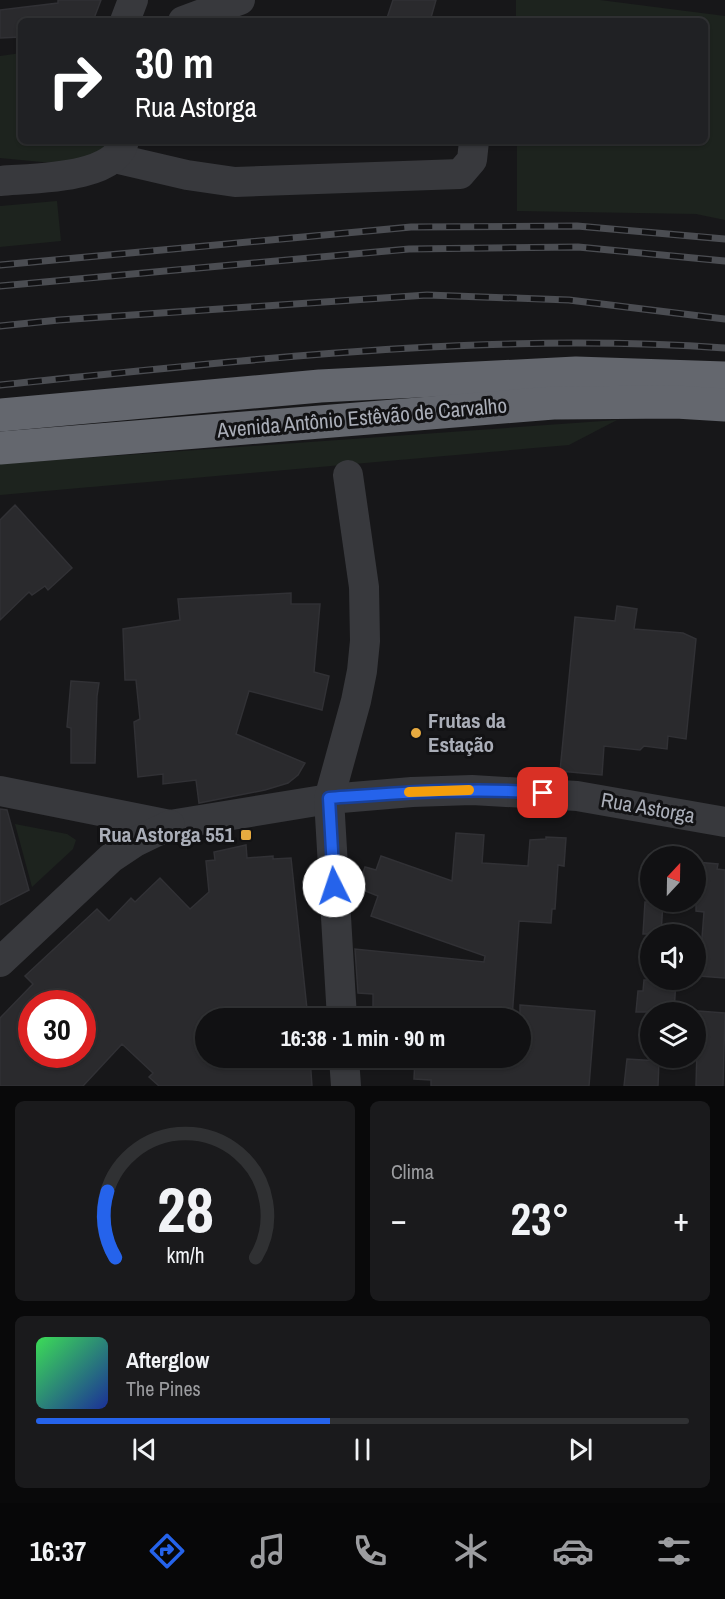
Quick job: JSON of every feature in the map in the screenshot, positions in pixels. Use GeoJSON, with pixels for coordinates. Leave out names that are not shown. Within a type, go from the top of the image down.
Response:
{"type":"FeatureCollection","features":[{"type":"Feature","properties":{"kind":"highway","name":"Avenida Antônio Estêvão de Carvalho"},"geometry":{"type":"LineString","coordinates":[[0,415],[332,385],[576,373],[725,378]]}},
{"type":"Feature","properties":{"kind":"highway","name":"Avenida Antônio Estêvão de Carvalho"},"geometry":{"type":"LineString","coordinates":[[0,448],[554,403],[676,402],[725,405]]}},
{"type":"Feature","properties":{"kind":"street"},"geometry":{"type":"LineString","coordinates":[[112,0],[114,18]]}},
{"type":"Feature","properties":{"kind":"street"},"geometry":{"type":"LineString","coordinates":[[126,18],[133,0]]}},
{"type":"Feature","properties":{"kind":"street"},"geometry":{"type":"LineString","coordinates":[[191,18],[240,0]]}},
{"type":"Feature","properties":{"kind":"street"},"geometry":{"type":"LineString","coordinates":[[0,181],[83,172],[101,167],[119,150],[187,175],[235,182],[460,174],[472,160],[474,144]]}},
{"type":"Feature","properties":{"kind":"street"},"geometry":{"type":"LineString","coordinates":[[341,1008],[329,798],[356,701],[365,641],[364,587],[348,475]]}},
{"type":"Feature","properties":{"kind":"street","name":"Rua Astorga"},"geometry":{"type":"LineString","coordinates":[[0,791],[170,825],[329,798],[472,790],[577,796],[725,822]]}},
{"type":"Feature","properties":{"kind":"street"},"geometry":{"type":"LineString","coordinates":[[0,962],[111,858],[135,842],[170,825]]}},
{"type":"Feature","properties":{"kind":"street"},"geometry":{"type":"LineString","coordinates":[[345,1068],[346,1086]]}},
{"type":"Feature","properties":{"kind":"shaded area"},"geometry":{"type":"Polygon","coordinates":[[[516,0],[600,0],[725,16],[725,220],[696,214],[517,211],[517,144],[708,144],[708,18],[516,18],[516,0]]]}},
{"type":"Feature","properties":{"kind":"shaded area"},"geometry":{"type":"Polygon","coordinates":[[[18,53],[18,144],[113,144],[83,166],[0,158],[0,56],[18,53]]]}},
{"type":"Feature","properties":{"kind":"shaded area"},"geometry":{"type":"Polygon","coordinates":[[[57,201],[61,241],[0,247],[0,206],[57,201]]]}},
{"type":"Feature","properties":{"kind":"shaded area"},"geometry":{"type":"Polygon","coordinates":[[[617,420],[569,445],[0,495],[0,464],[617,420]]]}},
{"type":"Feature","properties":{"kind":"shaded area"},"geometry":{"type":"Polygon","coordinates":[[[15,824],[67,834],[76,840],[73,849],[32,887],[15,824]]]}},
{"type":"Feature","properties":{"kind":"building"},"geometry":{"type":"Polygon","coordinates":[[[58,0],[101,0],[94,18],[18,18],[18,37],[0,38],[0,10],[58,3],[58,0]]]}},
{"type":"Feature","properties":{"kind":"building"},"geometry":{"type":"Polygon","coordinates":[[[393,0],[436,0],[431,18],[387,18],[393,0]]]}},
{"type":"Feature","properties":{"kind":"building"},"geometry":{"type":"Polygon","coordinates":[[[15,505],[72,568],[48,590],[45,586],[32,595],[29,592],[0,620],[0,520],[15,505]]]}},
{"type":"Feature","properties":{"kind":"building"},"geometry":{"type":"Polygon","coordinates":[[[291,593],[291,604],[320,604],[314,672],[329,676],[322,710],[249,691],[236,734],[305,763],[298,775],[288,783],[265,790],[199,803],[196,780],[163,784],[163,774],[138,777],[134,722],[140,719],[136,680],[125,680],[123,629],[180,620],[178,599],[291,593]]]}},
{"type":"Feature","properties":{"kind":"building"},"geometry":{"type":"Polygon","coordinates":[[[617,606],[637,609],[634,629],[683,633],[696,639],[686,739],[668,736],[667,749],[644,746],[640,750],[604,746],[602,775],[560,771],[575,617],[615,621],[617,606]]]}},
{"type":"Feature","properties":{"kind":"building"},"geometry":{"type":"Polygon","coordinates":[[[71,681],[99,683],[95,763],[71,763],[71,728],[67,727],[71,681]]]}},
{"type":"Feature","properties":{"kind":"building"},"geometry":{"type":"Polygon","coordinates":[[[0,809],[7,810],[29,890],[0,905],[0,809]]]}},
{"type":"Feature","properties":{"kind":"building"},"geometry":{"type":"Polygon","coordinates":[[[456,833],[484,835],[482,863],[528,866],[530,840],[546,839],[546,837],[566,838],[564,866],[558,865],[555,909],[552,909],[551,923],[519,921],[513,1008],[373,1008],[373,994],[358,993],[355,949],[484,962],[485,956],[371,916],[378,896],[358,888],[365,867],[376,870],[381,856],[452,881],[456,833]]]}},
{"type":"Feature","properties":{"kind":"building"},"geometry":{"type":"Polygon","coordinates":[[[246,845],[247,858],[273,856],[273,859],[291,858],[307,1008],[195,1008],[195,1068],[311,1068],[312,1086],[159,1086],[149,1077],[153,1073],[122,1044],[83,1086],[0,1086],[0,1018],[18,999],[18,1068],[96,1068],[96,990],[27,990],[33,984],[25,976],[97,909],[109,921],[131,898],[135,902],[160,878],[190,909],[209,892],[206,861],[215,860],[214,852],[246,845]]]}},
{"type":"Feature","properties":{"kind":"building"},"geometry":{"type":"Polygon","coordinates":[[[706,863],[718,864],[717,869],[725,870],[725,978],[706,977],[706,924],[703,924],[704,912],[706,912],[706,863]]]}},
{"type":"Feature","properties":{"kind":"building"},"geometry":{"type":"Polygon","coordinates":[[[644,912],[662,912],[662,924],[644,924],[644,912]]]}},
{"type":"Feature","properties":{"kind":"building"},"geometry":{"type":"Polygon","coordinates":[[[675,990],[675,1002],[640,1002],[640,1012],[636,1012],[638,991],[675,990]]]}},
{"type":"Feature","properties":{"kind":"building"},"geometry":{"type":"Polygon","coordinates":[[[520,1005],[595,1011],[589,1086],[431,1086],[431,1080],[414,1079],[415,1068],[531,1068],[531,1008],[520,1008],[520,1005]]]}},
{"type":"Feature","properties":{"kind":"building"},"geometry":{"type":"Polygon","coordinates":[[[706,1012],[725,1013],[723,1086],[696,1086],[696,1068],[706,1068],[706,1012]]]}},
{"type":"Feature","properties":{"kind":"building"},"geometry":{"type":"Polygon","coordinates":[[[627,1059],[640,1060],[640,1068],[659,1068],[658,1086],[624,1086],[627,1059]]]}},
{"type":"Feature","properties":{"kind":"railway"},"geometry":{"type":"LineString","coordinates":[[0,265],[411,227],[577,226],[725,239]]}},
{"type":"Feature","properties":{"kind":"railway"},"geometry":{"type":"LineString","coordinates":[[0,286],[409,249],[578,247],[725,261]]}},
{"type":"Feature","properties":{"kind":"railway"},"geometry":{"type":"LineString","coordinates":[[0,326],[427,295],[569,300],[725,319]]}},
{"type":"Feature","properties":{"kind":"railway"},"geometry":{"type":"LineString","coordinates":[[0,385],[271,358],[453,346],[544,343],[725,348]]}},
{"type":"Feature","properties":{"kind":"slow traffic"},"geometry":{"type":"LineString","coordinates":[[409,792],[469,790]]}},
{"type":"Feature","properties":{"kind":"place","name":"Frutas da Estação"},"geometry":{"type":"Point","coordinates":[416,733]}},
{"type":"Feature","properties":{"kind":"place","name":"Rua Astorga 551"},"geometry":{"type":"Point","coordinates":[246,835]}},
{"type":"Feature","properties":{"kind":"route"},"geometry":{"type":"LineString","coordinates":[[334,886],[329,798],[472,790],[543,793]]}}]}
